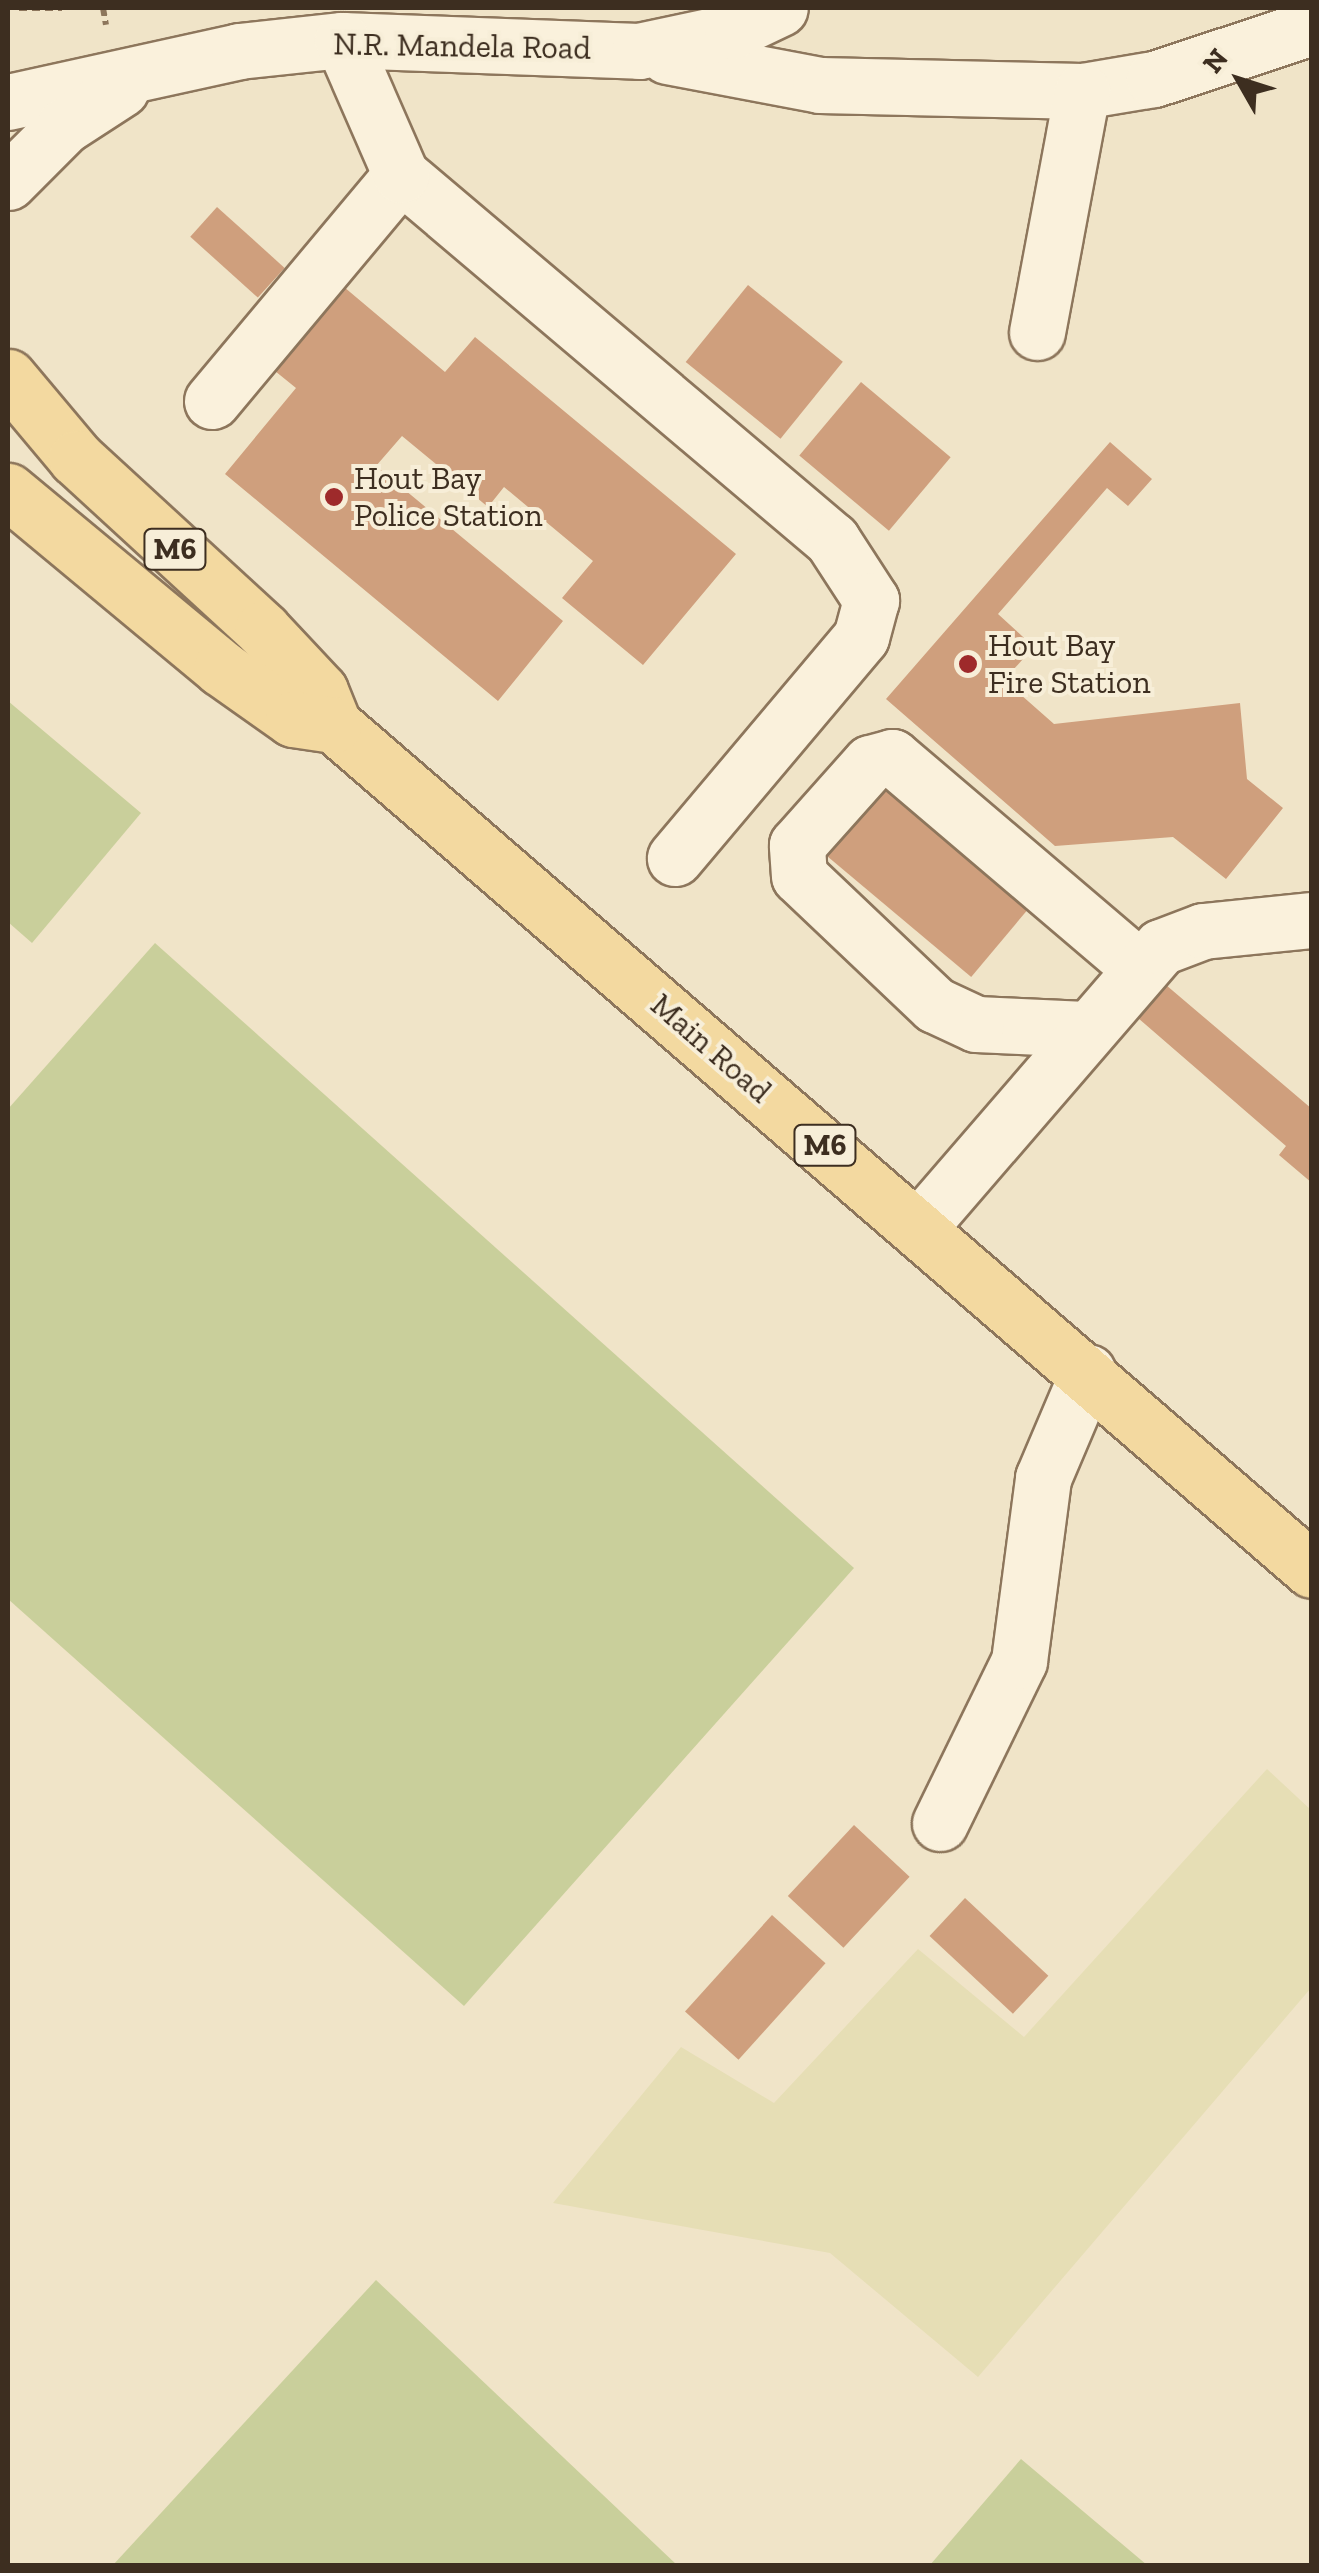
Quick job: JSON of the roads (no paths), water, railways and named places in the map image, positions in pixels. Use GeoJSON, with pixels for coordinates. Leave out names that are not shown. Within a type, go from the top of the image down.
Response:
{"type":"FeatureCollection","features":[{"type":"Feature","properties":{"kind":"main road","name":"Main Road"},"geometry":{"type":"LineString","coordinates":[[8,377],[76,458],[274,641],[320,691],[334,725],[1088,1372],[1312,1570]]}},
{"type":"Feature","properties":{"kind":"main road","name":"Main Road"},"geometry":{"type":"LineString","coordinates":[[8,491],[221,668],[293,718],[334,725]]}},
{"type":"Feature","properties":{"kind":"street","name":"N.R. Mandela Road"},"geometry":{"type":"LineString","coordinates":[[8,102],[140,77],[239,51],[342,40],[639,51],[732,31],[780,8]]}},
{"type":"Feature","properties":{"kind":"street"},"geometry":{"type":"LineString","coordinates":[[639,51],[820,85],[1082,91],[1154,79],[1312,27]]}},
{"type":"Feature","properties":{"kind":"street"},"geometry":{"type":"LineString","coordinates":[[342,40],[400,175],[832,540],[872,600],[861,637],[675,858]]}},
{"type":"Feature","properties":{"kind":"street","name":"N.R. Mandela Road"},"geometry":{"type":"LineString","coordinates":[[8,182],[64,126],[140,77]]}},
{"type":"Feature","properties":{"kind":"street"},"geometry":{"type":"LineString","coordinates":[[1037,332],[1082,91]]}},
{"type":"Feature","properties":{"kind":"street"},"geometry":{"type":"LineString","coordinates":[[212,400],[400,175]]}},
{"type":"Feature","properties":{"kind":"street"},"geometry":{"type":"LineString","coordinates":[[1085,1029],[976,1024],[935,1006],[799,876],[797,845],[870,763],[892,756],[1138,966]]}},
{"type":"Feature","properties":{"kind":"street"},"geometry":{"type":"LineString","coordinates":[[919,1226],[1138,966],[1180,936],[1312,920]]}},
{"type":"Feature","properties":{"kind":"street"},"geometry":{"type":"LineString","coordinates":[[940,1823],[1019,1661],[1043,1478],[1088,1372]]}},
{"type":"Feature","properties":{"kind":"place","name":"Hout Bay Police Station"},"geometry":{"type":"Point","coordinates":[334,497]}},
{"type":"Feature","properties":{"kind":"place","name":"Hout Bay Fire Station"},"geometry":{"type":"Point","coordinates":[968,664]}}]}
